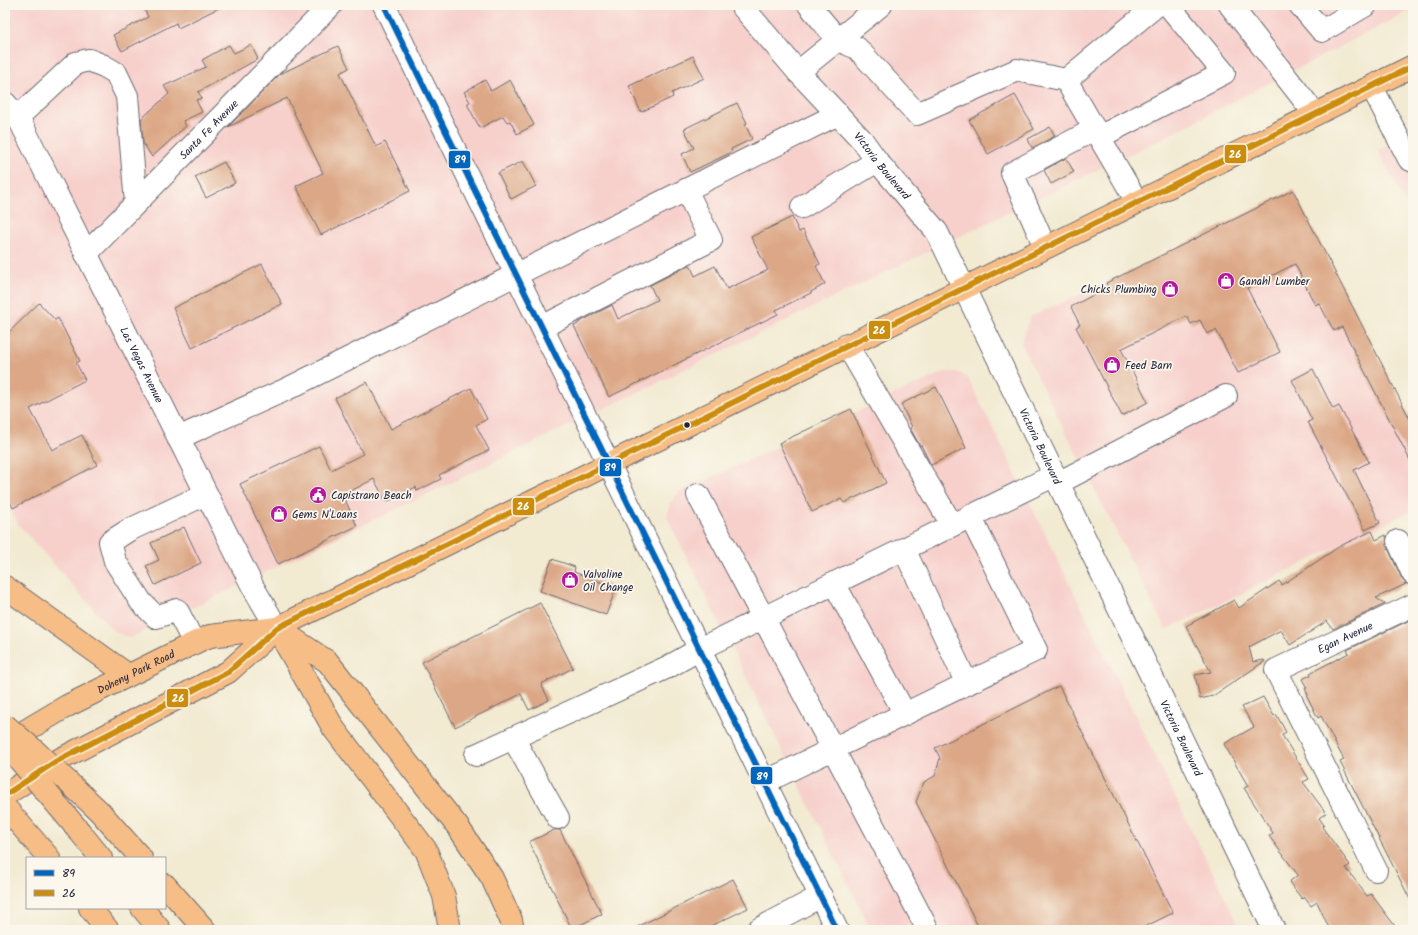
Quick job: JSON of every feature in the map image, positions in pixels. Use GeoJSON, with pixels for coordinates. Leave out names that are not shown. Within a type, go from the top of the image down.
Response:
{"type":"FeatureCollection","features":[{"type":"Feature","properties":{"kind":"main road","name":"Doheny Park Road"},"geometry":{"type":"LineString","coordinates":[[5,795],[55,762],[228,672],[277,628],[1413,66]]}},
{"type":"Feature","properties":{"kind":"main road"},"geometry":{"type":"LineString","coordinates":[[5,587],[128,675]]}},
{"type":"Feature","properties":{"kind":"main road","name":"Doheny Park Road"},"geometry":{"type":"LineString","coordinates":[[5,743],[67,706],[210,636],[277,628]]}},
{"type":"Feature","properties":{"kind":"main road"},"geometry":{"type":"LineString","coordinates":[[277,628],[334,729],[426,850],[444,896],[450,930]]}},
{"type":"Feature","properties":{"kind":"main road"},"geometry":{"type":"LineString","coordinates":[[277,628],[328,662],[458,827],[492,878],[511,920],[513,930]]}},
{"type":"Feature","properties":{"kind":"main road"},"geometry":{"type":"LineString","coordinates":[[5,724],[100,812],[140,857]]}},
{"type":"Feature","properties":{"kind":"main road"},"geometry":{"type":"LineString","coordinates":[[5,743],[100,857]]}},
{"type":"Feature","properties":{"kind":"main road"},"geometry":{"type":"LineString","coordinates":[[5,807],[45,853]]}},
{"type":"Feature","properties":{"kind":"main road"},"geometry":{"type":"LineString","coordinates":[[5,816],[45,853]]}},
{"type":"Feature","properties":{"kind":"main road"},"geometry":{"type":"LineString","coordinates":[[166,886],[205,930]]}},
{"type":"Feature","properties":{"kind":"main road"},"geometry":{"type":"LineString","coordinates":[[91,909],[108,930]]}},
{"type":"Feature","properties":{"kind":"main road"},"geometry":{"type":"LineString","coordinates":[[143,909],[160,930]]}},
{"type":"Feature","properties":{"kind":"street","name":"Santa Fe Avenue"},"geometry":{"type":"LineString","coordinates":[[86,254],[331,5]]}},
{"type":"Feature","properties":{"kind":"street"},"geometry":{"type":"LineString","coordinates":[[384,5],[837,930]]}},
{"type":"Feature","properties":{"kind":"street","name":"Victoria Boulevard"},"geometry":{"type":"LineString","coordinates":[[741,5],[798,72],[862,140],[877,161],[937,232],[1274,930]]}},
{"type":"Feature","properties":{"kind":"street"},"geometry":{"type":"LineString","coordinates":[[809,5],[838,40],[857,48],[917,114],[1017,70],[1066,80],[1137,202]]}},
{"type":"Feature","properties":{"kind":"street"},"geometry":{"type":"LineString","coordinates":[[798,72],[882,5]]}},
{"type":"Feature","properties":{"kind":"street"},"geometry":{"type":"LineString","coordinates":[[1066,80],[1157,5]]}},
{"type":"Feature","properties":{"kind":"street"},"geometry":{"type":"LineString","coordinates":[[1045,247],[1012,173],[1224,73],[1168,5]]}},
{"type":"Feature","properties":{"kind":"street"},"geometry":{"type":"LineString","coordinates":[[1230,5],[1315,114]]}},
{"type":"Feature","properties":{"kind":"street"},"geometry":{"type":"LineString","coordinates":[[1300,5],[1322,31],[1366,5]]}},
{"type":"Feature","properties":{"kind":"street"},"geometry":{"type":"LineString","coordinates":[[11,110],[76,63],[89,60],[116,73],[127,96],[136,203]]}},
{"type":"Feature","properties":{"kind":"street"},"geometry":{"type":"LineString","coordinates":[[1372,87],[1409,160],[1413,161]]}},
{"type":"Feature","properties":{"kind":"street","name":"Las Vegas Avenue"},"geometry":{"type":"LineString","coordinates":[[11,110],[86,254],[253,587],[277,628]]}},
{"type":"Feature","properties":{"kind":"street"},"geometry":{"type":"LineString","coordinates":[[178,438],[286,389],[838,114]]}},
{"type":"Feature","properties":{"kind":"street"},"geometry":{"type":"LineString","coordinates":[[802,206],[877,161]]}},
{"type":"Feature","properties":{"kind":"street"},"geometry":{"type":"LineString","coordinates":[[542,327],[711,240],[686,190]]}},
{"type":"Feature","properties":{"kind":"street"},"geometry":{"type":"LineString","coordinates":[[765,782],[1036,650],[961,521],[847,345]]}},
{"type":"Feature","properties":{"kind":"street"},"geometry":{"type":"LineString","coordinates":[[476,755],[670,666],[700,649],[904,548],[1056,479],[1226,396]]}},
{"type":"Feature","properties":{"kind":"street"},"geometry":{"type":"LineString","coordinates":[[194,643],[177,610],[156,617],[142,602],[115,561],[110,542],[130,530],[206,494]]}},
{"type":"Feature","properties":{"kind":"street"},"geometry":{"type":"LineString","coordinates":[[698,495],[928,930]]}},
{"type":"Feature","properties":{"kind":"street"},"geometry":{"type":"LineString","coordinates":[[1398,541],[1413,574]]}},
{"type":"Feature","properties":{"kind":"street"},"geometry":{"type":"LineString","coordinates":[[904,548],[967,684]]}},
{"type":"Feature","properties":{"kind":"street"},"geometry":{"type":"LineString","coordinates":[[834,583],[905,714]]}},
{"type":"Feature","properties":{"kind":"street","name":"Egan Avenue"},"geometry":{"type":"LineString","coordinates":[[1376,870],[1276,670],[1413,605]]}},
{"type":"Feature","properties":{"kind":"street"},"geometry":{"type":"LineString","coordinates":[[513,738],[558,818]]}},
{"type":"Feature","properties":{"kind":"street"},"geometry":{"type":"LineString","coordinates":[[760,930],[759,929],[821,896]]}},
{"type":"Feature","properties":{"kind":"shaded area"},"geometry":{"type":"Polygon","coordinates":[[[12,5],[1413,5],[1413,9],[1161,139],[130,638],[112,630],[18,524],[5,497],[5,12],[12,5]]]}},
{"type":"Feature","properties":{"kind":"shaded area"},"geometry":{"type":"Polygon","coordinates":[[[1413,132],[1413,218],[1378,150],[1413,132]]]}},
{"type":"Feature","properties":{"kind":"shaded area"},"geometry":{"type":"Polygon","coordinates":[[[1293,190],[1413,425],[1413,510],[1166,630],[1021,344],[1030,317],[1106,283],[1293,190]]]}},
{"type":"Feature","properties":{"kind":"shaded area"},"geometry":{"type":"Polygon","coordinates":[[[944,372],[957,372],[968,378],[1241,930],[871,930],[667,517],[671,503],[679,492],[944,372]]]}},
{"type":"Feature","properties":{"kind":"building"},"geometry":{"type":"Polygon","coordinates":[[[142,5],[225,5],[178,28],[176,23],[122,51],[113,35],[148,17],[142,5]]]}},
{"type":"Feature","properties":{"kind":"building"},"geometry":{"type":"Polygon","coordinates":[[[229,45],[234,53],[251,45],[258,59],[198,92],[202,98],[196,100],[202,112],[183,121],[186,126],[152,157],[143,143],[141,119],[169,94],[164,86],[206,67],[202,60],[229,45]]]}},
{"type":"Feature","properties":{"kind":"building"},"geometry":{"type":"Polygon","coordinates":[[[338,46],[349,68],[340,73],[376,147],[385,142],[410,191],[321,235],[296,186],[323,173],[287,98],[228,127],[280,74],[338,46]]]}},
{"type":"Feature","properties":{"kind":"building"},"geometry":{"type":"Polygon","coordinates":[[[693,56],[704,78],[672,93],[673,97],[641,112],[629,86],[693,56]]]}},
{"type":"Feature","properties":{"kind":"building"},"geometry":{"type":"Polygon","coordinates":[[[485,80],[491,91],[510,80],[534,125],[517,134],[510,121],[507,122],[503,116],[480,128],[467,104],[470,102],[464,92],[485,80]]]}},
{"type":"Feature","properties":{"kind":"building"},"geometry":{"type":"Polygon","coordinates":[[[1015,95],[1034,129],[988,154],[969,120],[1015,95]]]}},
{"type":"Feature","properties":{"kind":"building"},"geometry":{"type":"Polygon","coordinates":[[[737,103],[747,123],[745,124],[752,139],[731,149],[732,151],[726,155],[690,172],[682,154],[694,148],[684,129],[737,103]]]}},
{"type":"Feature","properties":{"kind":"building"},"geometry":{"type":"Polygon","coordinates":[[[1050,127],[1055,136],[1032,148],[1028,139],[1050,127]]]}},
{"type":"Feature","properties":{"kind":"building"},"geometry":{"type":"Polygon","coordinates":[[[1066,158],[1074,172],[1051,184],[1044,170],[1066,158]]]}},
{"type":"Feature","properties":{"kind":"building"},"geometry":{"type":"Polygon","coordinates":[[[523,161],[536,186],[511,199],[498,173],[523,161]]]}},
{"type":"Feature","properties":{"kind":"building"},"geometry":{"type":"Polygon","coordinates":[[[224,162],[235,183],[206,198],[195,177],[224,162]]]}},
{"type":"Feature","properties":{"kind":"building"},"geometry":{"type":"Polygon","coordinates":[[[1293,190],[1413,425],[1413,466],[1342,327],[1334,331],[1319,303],[1315,305],[1295,264],[1247,288],[1280,352],[1238,373],[1216,330],[1207,334],[1200,320],[1191,324],[1187,316],[1121,349],[1148,402],[1122,416],[1076,327],[1080,325],[1071,307],[1108,287],[1106,283],[1293,190]]]}},
{"type":"Feature","properties":{"kind":"building"},"geometry":{"type":"Polygon","coordinates":[[[792,217],[799,232],[803,230],[820,264],[816,266],[825,284],[811,293],[776,310],[778,314],[609,397],[574,326],[612,305],[618,319],[657,300],[650,285],[690,265],[695,276],[715,266],[727,289],[768,270],[751,237],[792,217]]]}},
{"type":"Feature","properties":{"kind":"building"},"geometry":{"type":"Polygon","coordinates":[[[262,264],[282,304],[192,348],[173,308],[262,264]]]}},
{"type":"Feature","properties":{"kind":"building"},"geometry":{"type":"Polygon","coordinates":[[[39,303],[55,320],[58,318],[80,361],[76,363],[85,380],[30,409],[52,450],[82,435],[97,465],[13,508],[5,492],[5,336],[39,303]]]}},
{"type":"Feature","properties":{"kind":"building"},"geometry":{"type":"Polygon","coordinates":[[[1313,369],[1333,409],[1339,406],[1369,462],[1354,470],[1380,523],[1365,530],[1308,422],[1312,420],[1292,380],[1313,369]]]}},
{"type":"Feature","properties":{"kind":"building"},"geometry":{"type":"Polygon","coordinates":[[[367,382],[391,429],[471,388],[487,419],[476,425],[489,450],[439,475],[441,479],[417,491],[416,487],[386,502],[374,479],[343,495],[357,526],[278,564],[240,484],[319,446],[331,470],[363,454],[335,398],[367,382]]]}},
{"type":"Feature","properties":{"kind":"building"},"geometry":{"type":"Polygon","coordinates":[[[936,387],[966,448],[931,465],[910,428],[912,427],[901,404],[936,387]]]}},
{"type":"Feature","properties":{"kind":"building"},"geometry":{"type":"Polygon","coordinates":[[[851,409],[886,483],[844,503],[841,499],[812,512],[779,443],[851,409]]]}},
{"type":"Feature","properties":{"kind":"building"},"geometry":{"type":"Polygon","coordinates":[[[184,527],[201,563],[155,585],[146,566],[159,560],[151,543],[184,527]]]}},
{"type":"Feature","properties":{"kind":"building"},"geometry":{"type":"Polygon","coordinates":[[[1372,531],[1376,540],[1386,535],[1387,546],[1402,579],[1406,584],[1376,598],[1385,604],[1333,629],[1327,621],[1290,645],[1281,630],[1249,647],[1253,662],[1265,661],[1213,696],[1200,699],[1195,675],[1211,672],[1186,626],[1234,600],[1239,608],[1279,581],[1282,585],[1340,546],[1372,531]]]}},
{"type":"Feature","properties":{"kind":"building","name":"Valvoline Oil Change"},"geometry":{"type":"Polygon","coordinates":[[[552,559],[575,567],[574,572],[616,588],[606,615],[540,591],[552,559]]]}},
{"type":"Feature","properties":{"kind":"building"},"geometry":{"type":"Polygon","coordinates":[[[540,603],[573,668],[541,684],[549,700],[529,710],[521,694],[455,727],[422,662],[540,603]]]}},
{"type":"Feature","properties":{"kind":"building"},"geometry":{"type":"Polygon","coordinates":[[[1410,620],[1413,623],[1413,905],[1340,762],[1344,760],[1321,716],[1318,718],[1307,696],[1308,695],[1305,688],[1307,688],[1302,679],[1311,675],[1310,673],[1349,653],[1347,650],[1410,620]]]}},
{"type":"Feature","properties":{"kind":"building"},"geometry":{"type":"Polygon","coordinates":[[[1059,686],[1173,913],[1138,930],[980,930],[916,802],[924,782],[935,776],[940,758],[935,748],[1059,686]]]}},
{"type":"Feature","properties":{"kind":"building"},"geometry":{"type":"Polygon","coordinates":[[[1263,697],[1274,716],[1276,714],[1286,732],[1282,735],[1309,779],[1303,782],[1326,813],[1319,818],[1324,825],[1322,827],[1350,865],[1346,868],[1367,896],[1371,894],[1398,930],[1330,930],[1317,902],[1311,906],[1304,897],[1302,899],[1289,882],[1298,875],[1269,836],[1273,833],[1244,788],[1248,786],[1224,744],[1254,727],[1242,707],[1263,697]]]}},
{"type":"Feature","properties":{"kind":"building"},"geometry":{"type":"Polygon","coordinates":[[[554,830],[560,830],[602,914],[572,929],[529,842],[554,830]]]}},
{"type":"Feature","properties":{"kind":"building"},"geometry":{"type":"Polygon","coordinates":[[[733,879],[748,908],[703,930],[631,930],[733,879]]]}},
{"type":"Feature","properties":{"kind":"transit line","name":"89"},"geometry":{"type":"LineString","coordinates":[[384,5],[837,930]]}},
{"type":"Feature","properties":{"kind":"transit line","name":"26"},"geometry":{"type":"LineString","coordinates":[[5,795],[55,762],[228,672],[277,628],[1413,66]]}},
{"type":"Feature","properties":{"kind":"place","name":"Ganahl Lumber"},"geometry":{"type":"Point","coordinates":[1226,281]}},
{"type":"Feature","properties":{"kind":"place","name":"Chicks Plumbing"},"geometry":{"type":"Point","coordinates":[1170,289]}},
{"type":"Feature","properties":{"kind":"place","name":"Feed Barn"},"geometry":{"type":"Point","coordinates":[1112,365]}},
{"type":"Feature","properties":{"kind":"place","name":"Capistrano Beach"},"geometry":{"type":"Point","coordinates":[318,495]}},
{"type":"Feature","properties":{"kind":"place","name":"Gems N'Loans"},"geometry":{"type":"Point","coordinates":[279,514]}},
{"type":"Feature","properties":{"kind":"place","name":"Valvoline Oil Change"},"geometry":{"type":"Point","coordinates":[570,580]}}]}
